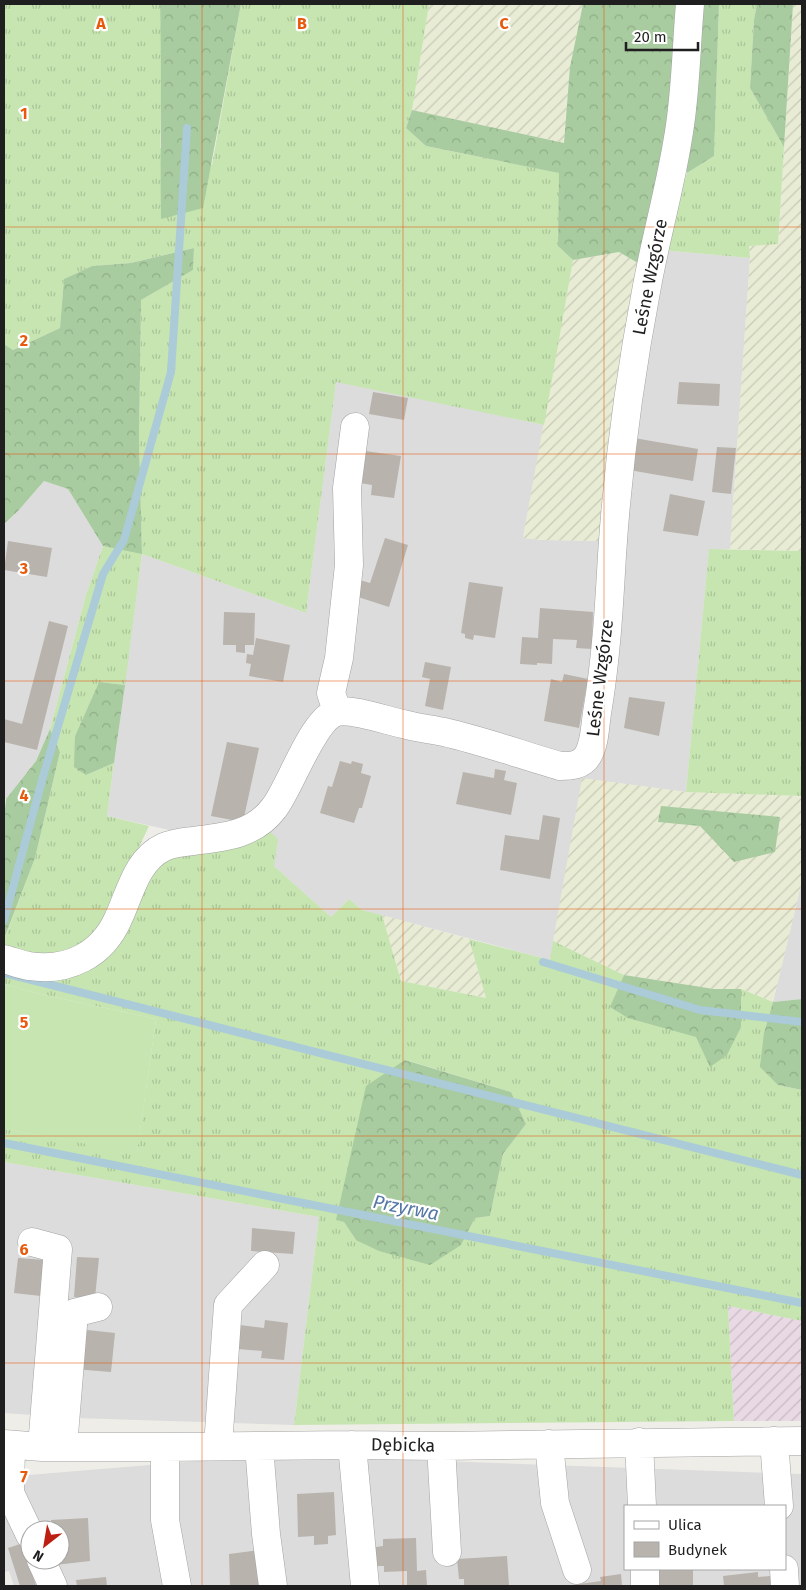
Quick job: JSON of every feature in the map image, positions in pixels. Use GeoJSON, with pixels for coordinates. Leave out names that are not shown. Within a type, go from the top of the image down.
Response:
{"type":"FeatureCollection","features":[{"type":"Feature","properties":{"kind":"street","name":"Leśne Wzgórze"},"geometry":{"type":"LineString","coordinates":[[337,711],[352,711],[422,729],[444,732],[560,766],[571,766],[582,762],[588,757],[592,746],[604,670],[616,494],[623,429],[647,286],[678,138],[683,104],[690,4]]}},
{"type":"Feature","properties":{"kind":"street"},"geometry":{"type":"LineString","coordinates":[[4,959],[29,966],[48,967],[84,959],[97,949],[110,934],[118,920],[137,873],[149,858],[163,847],[178,843],[227,837],[246,831],[260,824],[275,808],[317,729],[327,717],[337,711],[331,693],[339,658],[349,565],[347,488],[355,427]]}},
{"type":"Feature","properties":{"kind":"street"},"geometry":{"type":"LineString","coordinates":[[32,1242],[58,1249],[52,1447]]}},
{"type":"Feature","properties":{"kind":"street"},"geometry":{"type":"LineString","coordinates":[[218,1446],[228,1305],[265,1265]]}},
{"type":"Feature","properties":{"kind":"street"},"geometry":{"type":"LineString","coordinates":[[52,1447],[74,1313],[98,1307]]}},
{"type":"Feature","properties":{"kind":"street"},"geometry":{"type":"LineString","coordinates":[[774,1441],[779,1505]]}},
{"type":"Feature","properties":{"kind":"street","name":"Dębicka"},"geometry":{"type":"LineString","coordinates":[[7,1444],[52,1447],[441,1446],[802,1441]]}},
{"type":"Feature","properties":{"kind":"street"},"geometry":{"type":"LineString","coordinates":[[639,1442],[642,1505]]}},
{"type":"Feature","properties":{"kind":"street"},"geometry":{"type":"LineString","coordinates":[[7,1444],[10,1493],[23,1520]]}},
{"type":"Feature","properties":{"kind":"street"},"geometry":{"type":"LineString","coordinates":[[549,1444],[555,1503],[577,1570]]}},
{"type":"Feature","properties":{"kind":"street"},"geometry":{"type":"LineString","coordinates":[[352,1445],[365,1586]]}},
{"type":"Feature","properties":{"kind":"street"},"geometry":{"type":"LineString","coordinates":[[259,1446],[266,1534],[273,1586]]}},
{"type":"Feature","properties":{"kind":"street"},"geometry":{"type":"LineString","coordinates":[[441,1446],[447,1552]]}},
{"type":"Feature","properties":{"kind":"street"},"geometry":{"type":"LineString","coordinates":[[164,1447],[165,1520],[177,1586]]}},
{"type":"Feature","properties":{"kind":"street"},"geometry":{"type":"LineString","coordinates":[[46,1570],[53,1586]]}},
{"type":"Feature","properties":{"kind":"street"},"geometry":{"type":"LineString","coordinates":[[645,1570],[645,1586]]}},
{"type":"Feature","properties":{"kind":"street"},"geometry":{"type":"LineString","coordinates":[[784,1570],[785,1586]]}},
{"type":"Feature","properties":{"kind":"shaded area"},"geometry":{"type":"Polygon","coordinates":[[[661,250],[750,258],[730,549],[709,550],[686,792],[595,780],[550,960],[362,910],[349,899],[331,917],[274,866],[183,833],[107,816],[142,554],[306,613],[336,381],[544,425],[523,538],[622,541],[661,250]]]}},
{"type":"Feature","properties":{"kind":"shaded area"},"geometry":{"type":"Polygon","coordinates":[[[44,481],[68,489],[103,546],[86,595],[50,729],[36,761],[6,799],[4,799],[4,524],[44,481]]]}},
{"type":"Feature","properties":{"kind":"shaded area"},"geometry":{"type":"Polygon","coordinates":[[[802,881],[802,999],[773,1002],[802,881]]]}},
{"type":"Feature","properties":{"kind":"shaded area"},"geometry":{"type":"Polygon","coordinates":[[[4,1162],[319,1217],[294,1425],[74,1418],[4,1413],[4,1162]]]}},
{"type":"Feature","properties":{"kind":"shaded area"},"geometry":{"type":"Polygon","coordinates":[[[728,1306],[802,1321],[802,1421],[734,1421],[728,1306]]]}},
{"type":"Feature","properties":{"kind":"shaded area"},"geometry":{"type":"Polygon","coordinates":[[[272,1455],[802,1474],[802,1586],[14,1586],[9,1571],[4,1572],[4,1477],[272,1455]]]}},
{"type":"Feature","properties":{"kind":"green space"},"geometry":{"type":"Polygon","coordinates":[[[4,4],[160,4],[162,59],[160,148],[212,165],[241,4],[429,4],[412,110],[406,128],[426,146],[560,173],[558,246],[573,260],[544,425],[336,382],[306,613],[142,554],[125,685],[99,682],[75,736],[86,775],[114,763],[107,816],[149,826],[114,900],[93,937],[61,955],[4,952],[4,940],[35,858],[60,752],[50,729],[86,595],[103,546],[142,553],[139,439],[141,300],[193,270],[194,248],[131,263],[92,266],[64,279],[60,328],[13,350],[4,344],[4,4]]]}},
{"type":"Feature","properties":{"kind":"green space"},"geometry":{"type":"Polygon","coordinates":[[[160,4],[241,4],[203,208],[161,219],[161,57],[160,4]]]}},
{"type":"Feature","properties":{"kind":"green space"},"geometry":{"type":"Polygon","coordinates":[[[429,4],[583,4],[570,67],[565,143],[412,110],[429,4]]]}},
{"type":"Feature","properties":{"kind":"green space"},"geometry":{"type":"Polygon","coordinates":[[[583,4],[684,4],[664,179],[643,266],[619,252],[573,260],[558,246],[559,173],[426,146],[406,128],[412,110],[564,143],[570,67],[583,4]]]}},
{"type":"Feature","properties":{"kind":"green space"},"geometry":{"type":"Polygon","coordinates":[[[699,4],[719,4],[714,156],[687,173],[685,161],[699,4]]]}},
{"type":"Feature","properties":{"kind":"green space"},"geometry":{"type":"Polygon","coordinates":[[[719,4],[757,4],[754,20],[750,88],[784,147],[778,244],[749,246],[750,258],[661,250],[687,173],[714,156],[719,4]]]}},
{"type":"Feature","properties":{"kind":"green space"},"geometry":{"type":"Polygon","coordinates":[[[757,4],[793,4],[784,147],[750,88],[754,20],[757,4]]]}},
{"type":"Feature","properties":{"kind":"green space"},"geometry":{"type":"Polygon","coordinates":[[[793,4],[802,4],[802,551],[730,549],[750,258],[749,246],[778,243],[793,4]]]}},
{"type":"Feature","properties":{"kind":"green space"},"geometry":{"type":"Polygon","coordinates":[[[194,248],[193,270],[141,300],[139,439],[142,554],[103,546],[68,489],[44,481],[4,524],[4,344],[13,350],[60,328],[64,279],[92,266],[131,263],[194,248]]]}},
{"type":"Feature","properties":{"kind":"green space"},"geometry":{"type":"Polygon","coordinates":[[[619,252],[643,266],[606,541],[523,538],[573,260],[619,252]]]}},
{"type":"Feature","properties":{"kind":"green space"},"geometry":{"type":"Polygon","coordinates":[[[709,549],[802,551],[802,796],[686,792],[709,549]]]}},
{"type":"Feature","properties":{"kind":"green space"},"geometry":{"type":"Polygon","coordinates":[[[99,682],[125,685],[114,763],[86,775],[74,767],[75,736],[99,682]]]}},
{"type":"Feature","properties":{"kind":"green space"},"geometry":{"type":"Polygon","coordinates":[[[50,729],[60,752],[35,858],[4,939],[4,819],[6,799],[36,761],[50,729]]]}},
{"type":"Feature","properties":{"kind":"green space"},"geometry":{"type":"Polygon","coordinates":[[[582,778],[686,792],[802,796],[802,881],[773,1002],[741,989],[714,989],[624,975],[553,941],[582,778]]]}},
{"type":"Feature","properties":{"kind":"green space"},"geometry":{"type":"Polygon","coordinates":[[[661,806],[780,817],[775,852],[734,862],[700,826],[658,822],[661,806]]]}},
{"type":"Feature","properties":{"kind":"green space"},"geometry":{"type":"Polygon","coordinates":[[[268,830],[278,839],[274,866],[331,917],[349,899],[362,910],[382,915],[401,981],[486,998],[469,939],[550,960],[553,941],[624,975],[611,1007],[697,1037],[710,1066],[741,1027],[741,989],[773,1002],[764,1033],[778,1085],[802,1090],[802,1321],[728,1306],[734,1421],[294,1425],[319,1217],[4,1162],[4,1129],[137,1152],[156,1019],[36,993],[4,984],[4,965],[66,975],[172,850],[268,830]],[[406,1060],[337,1220],[344,1222],[356,1240],[461,1245],[475,1218],[490,1216],[503,1154],[526,1124],[511,1092],[406,1060]]]}},
{"type":"Feature","properties":{"kind":"green space"},"geometry":{"type":"Polygon","coordinates":[[[382,915],[469,939],[486,998],[401,981],[382,915]]]}},
{"type":"Feature","properties":{"kind":"green space"},"geometry":{"type":"Polygon","coordinates":[[[624,975],[714,989],[741,989],[741,1027],[727,1055],[710,1067],[696,1037],[628,1018],[610,1007],[624,975]]]}},
{"type":"Feature","properties":{"kind":"green space"},"geometry":{"type":"Polygon","coordinates":[[[4,984],[36,993],[156,1019],[137,1153],[4,1129],[4,984]]]}},
{"type":"Feature","properties":{"kind":"green space"},"geometry":{"type":"Polygon","coordinates":[[[802,999],[802,1090],[778,1085],[760,1067],[764,1033],[773,1002],[802,999]]]}},
{"type":"Feature","properties":{"kind":"green space"},"geometry":{"type":"Polygon","coordinates":[[[405,1060],[511,1092],[526,1124],[503,1154],[490,1216],[475,1218],[461,1245],[430,1265],[379,1251],[356,1240],[344,1222],[336,1220],[366,1086],[405,1060]]]}},
{"type":"Feature","properties":{"kind":"building"},"geometry":{"type":"Polygon","coordinates":[[[679,382],[720,384],[719,406],[677,404],[679,382]]]}},
{"type":"Feature","properties":{"kind":"building"},"geometry":{"type":"Polygon","coordinates":[[[373,392],[408,398],[404,420],[369,414],[373,392]]]}},
{"type":"Feature","properties":{"kind":"building"},"geometry":{"type":"Polygon","coordinates":[[[634,438],[698,449],[693,481],[629,470],[634,438]]]}},
{"type":"Feature","properties":{"kind":"building"},"geometry":{"type":"Polygon","coordinates":[[[717,447],[736,448],[731,494],[712,492],[717,447]]]}},
{"type":"Feature","properties":{"kind":"building"},"geometry":{"type":"Polygon","coordinates":[[[365,451],[401,456],[394,498],[371,495],[372,485],[360,483],[365,451]]]}},
{"type":"Feature","properties":{"kind":"building"},"geometry":{"type":"Polygon","coordinates":[[[670,494],[705,501],[698,536],[663,531],[670,494]]]}},
{"type":"Feature","properties":{"kind":"building"},"geometry":{"type":"Polygon","coordinates":[[[385,538],[408,545],[389,607],[355,596],[360,580],[370,583],[385,538]]]}},
{"type":"Feature","properties":{"kind":"building"},"geometry":{"type":"Polygon","coordinates":[[[8,541],[52,548],[47,577],[4,570],[8,541]]]}},
{"type":"Feature","properties":{"kind":"building"},"geometry":{"type":"Polygon","coordinates":[[[469,582],[503,587],[495,638],[474,635],[473,640],[465,638],[465,634],[461,633],[469,582]]]}},
{"type":"Feature","properties":{"kind":"building"},"geometry":{"type":"Polygon","coordinates":[[[540,608],[593,612],[592,649],[576,648],[577,640],[553,639],[552,664],[520,664],[522,637],[538,638],[540,608]]]}},
{"type":"Feature","properties":{"kind":"building"},"geometry":{"type":"Polygon","coordinates":[[[224,612],[255,613],[254,645],[245,645],[245,653],[236,652],[236,645],[223,645],[224,612]]]}},
{"type":"Feature","properties":{"kind":"building"},"geometry":{"type":"Polygon","coordinates":[[[49,621],[68,626],[37,750],[4,742],[4,719],[22,724],[49,621]]]}},
{"type":"Feature","properties":{"kind":"building"},"geometry":{"type":"Polygon","coordinates":[[[256,638],[290,645],[283,682],[249,676],[251,664],[246,663],[247,654],[253,655],[256,638]]]}},
{"type":"Feature","properties":{"kind":"building"},"geometry":{"type":"Polygon","coordinates":[[[425,662],[451,667],[443,710],[425,706],[430,679],[422,677],[425,662]]]}},
{"type":"Feature","properties":{"kind":"building"},"geometry":{"type":"Polygon","coordinates":[[[564,674],[588,679],[579,728],[544,721],[551,679],[562,682],[564,674]]]}},
{"type":"Feature","properties":{"kind":"building"},"geometry":{"type":"Polygon","coordinates":[[[629,697],[665,702],[659,736],[624,728],[629,697]]]}},
{"type":"Feature","properties":{"kind":"building"},"geometry":{"type":"Polygon","coordinates":[[[227,742],[259,748],[243,822],[211,816],[227,742]]]}},
{"type":"Feature","properties":{"kind":"building"},"geometry":{"type":"Polygon","coordinates":[[[340,761],[351,764],[352,761],[363,764],[361,773],[371,776],[362,808],[359,808],[354,823],[320,813],[328,786],[332,787],[340,761]]]}},
{"type":"Feature","properties":{"kind":"building"},"geometry":{"type":"Polygon","coordinates":[[[495,769],[506,771],[504,780],[517,783],[511,815],[456,804],[463,772],[494,778],[495,769]]]}},
{"type":"Feature","properties":{"kind":"building"},"geometry":{"type":"Polygon","coordinates":[[[543,815],[560,818],[550,879],[500,870],[505,835],[539,840],[543,815]]]}},
{"type":"Feature","properties":{"kind":"building"},"geometry":{"type":"Polygon","coordinates":[[[252,1228],[295,1232],[293,1254],[251,1251],[252,1228]]]}},
{"type":"Feature","properties":{"kind":"building"},"geometry":{"type":"Polygon","coordinates":[[[77,1257],[99,1258],[95,1298],[74,1297],[77,1257]]]}},
{"type":"Feature","properties":{"kind":"building"},"geometry":{"type":"Polygon","coordinates":[[[18,1258],[45,1260],[41,1296],[14,1293],[18,1258]]]}},
{"type":"Feature","properties":{"kind":"building"},"geometry":{"type":"Polygon","coordinates":[[[265,1320],[288,1323],[284,1360],[261,1358],[262,1351],[238,1349],[240,1325],[264,1328],[265,1320]]]}},
{"type":"Feature","properties":{"kind":"building"},"geometry":{"type":"Polygon","coordinates":[[[78,1329],[115,1333],[111,1372],[74,1369],[78,1329]]]}},
{"type":"Feature","properties":{"kind":"building"},"geometry":{"type":"Polygon","coordinates":[[[334,1492],[336,1535],[328,1536],[328,1544],[314,1545],[314,1536],[298,1537],[297,1494],[334,1492]]]}},
{"type":"Feature","properties":{"kind":"building"},"geometry":{"type":"Polygon","coordinates":[[[88,1518],[90,1561],[70,1563],[70,1520],[51,1520],[88,1518]]]}},
{"type":"Feature","properties":{"kind":"building"},"geometry":{"type":"Polygon","coordinates":[[[416,1538],[417,1571],[426,1570],[427,1586],[407,1586],[407,1571],[384,1572],[384,1566],[376,1566],[376,1547],[383,1546],[383,1539],[416,1538]]]}},
{"type":"Feature","properties":{"kind":"building"},"geometry":{"type":"Polygon","coordinates":[[[20,1544],[20,1570],[31,1570],[36,1586],[20,1586],[8,1548],[20,1544]]]}},
{"type":"Feature","properties":{"kind":"building"},"geometry":{"type":"Polygon","coordinates":[[[260,1550],[264,1586],[230,1586],[229,1554],[260,1550]]]}},
{"type":"Feature","properties":{"kind":"building"},"geometry":{"type":"Polygon","coordinates":[[[507,1556],[509,1585],[464,1586],[464,1579],[459,1579],[457,1559],[507,1556]]]}},
{"type":"Feature","properties":{"kind":"building"},"geometry":{"type":"Polygon","coordinates":[[[652,1570],[693,1570],[693,1586],[652,1586],[652,1570]]]}},
{"type":"Feature","properties":{"kind":"building"},"geometry":{"type":"Polygon","coordinates":[[[758,1572],[758,1577],[770,1576],[772,1586],[724,1586],[723,1576],[758,1572]]]}},
{"type":"Feature","properties":{"kind":"building"},"geometry":{"type":"Polygon","coordinates":[[[621,1574],[622,1586],[565,1586],[601,1581],[600,1577],[621,1574]]]}},
{"type":"Feature","properties":{"kind":"building"},"geometry":{"type":"Polygon","coordinates":[[[106,1577],[107,1586],[77,1586],[76,1580],[106,1577]]]}},
{"type":"Feature","properties":{"kind":"waterway"},"geometry":{"type":"LineString","coordinates":[[4,920],[43,777],[103,574],[124,540],[171,372],[187,128]]}},
{"type":"Feature","properties":{"kind":"waterway"},"geometry":{"type":"LineString","coordinates":[[543,962],[700,1010],[802,1022]]}},
{"type":"Feature","properties":{"kind":"waterway"},"geometry":{"type":"LineString","coordinates":[[4,973],[802,1175]]}},
{"type":"Feature","properties":{"kind":"waterway","name":"Przyrwa"},"geometry":{"type":"LineString","coordinates":[[4,1143],[802,1303]]}}]}
